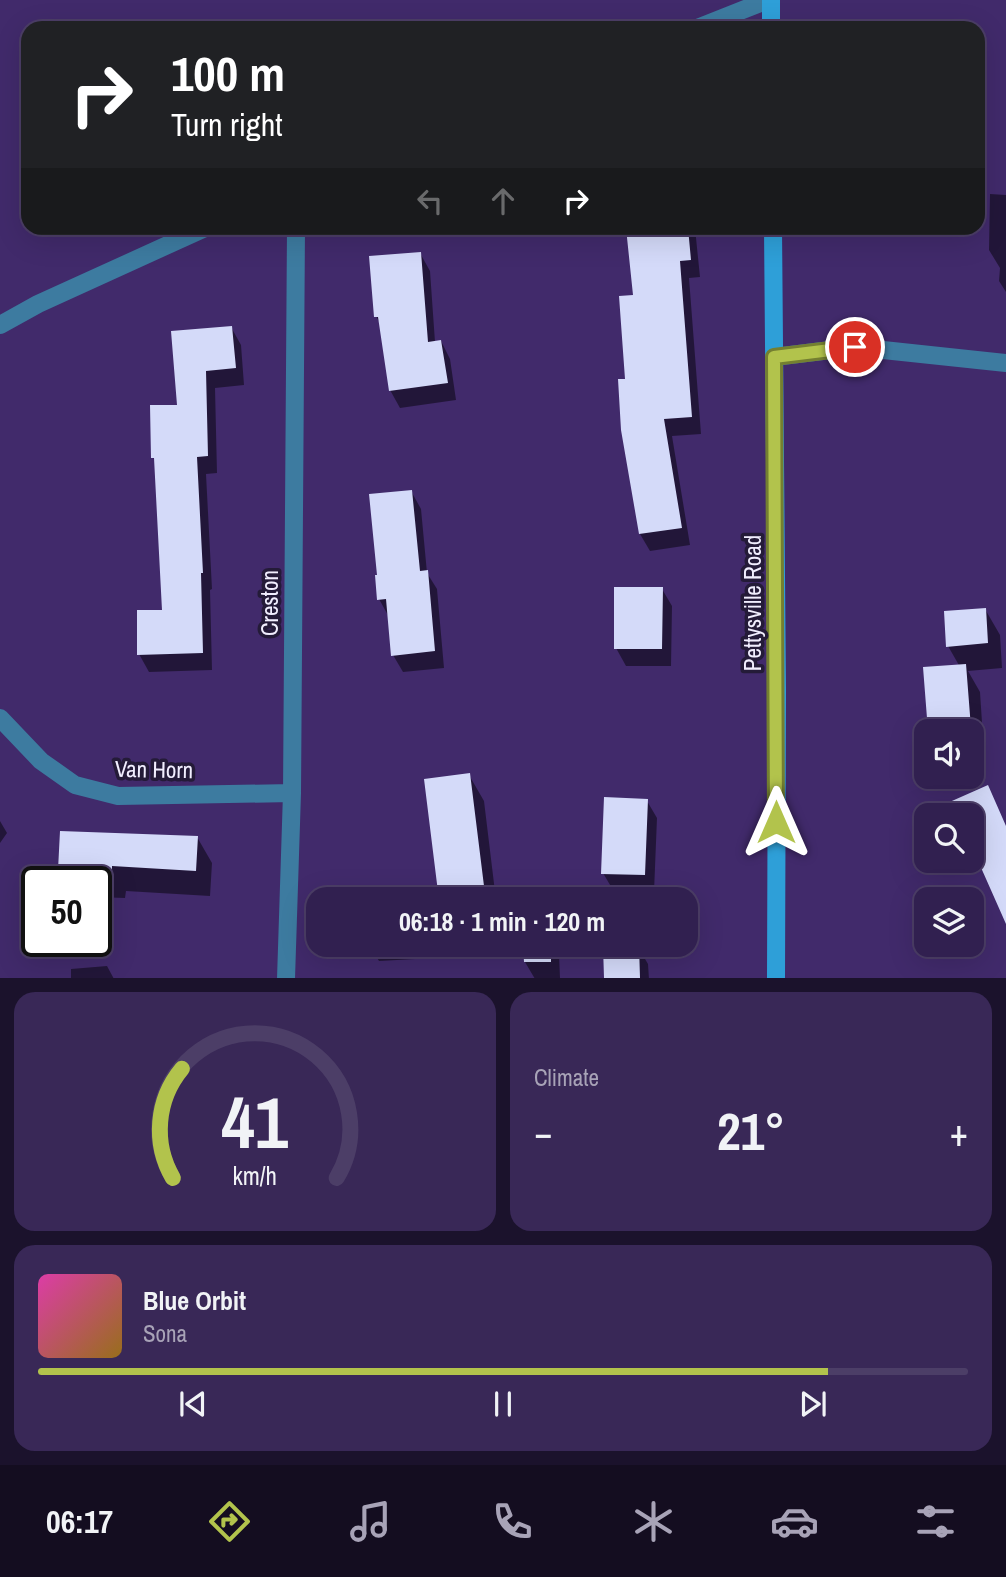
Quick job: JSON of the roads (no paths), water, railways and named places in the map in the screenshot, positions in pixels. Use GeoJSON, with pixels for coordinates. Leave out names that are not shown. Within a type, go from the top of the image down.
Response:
{"type":"FeatureCollection","features":[{"type":"Feature","properties":{"kind":"main road"},"geometry":{"type":"LineString","coordinates":[[769,0],[770,21]]}},
{"type":"Feature","properties":{"kind":"main road","name":"Pettysville Road"},"geometry":{"type":"LineString","coordinates":[[773,235],[777,691],[776,978]]}},
{"type":"Feature","properties":{"kind":"street"},"geometry":{"type":"LineString","coordinates":[[715,21],[769,0]]}},
{"type":"Feature","properties":{"kind":"street"},"geometry":{"type":"LineString","coordinates":[[0,325],[38,304],[190,235]]}},
{"type":"Feature","properties":{"kind":"street","name":"Creston"},"geometry":{"type":"LineString","coordinates":[[286,978],[292,793],[296,235]]}},
{"type":"Feature","properties":{"kind":"street"},"geometry":{"type":"LineString","coordinates":[[774,357],[855,347],[1006,363]]}},
{"type":"Feature","properties":{"kind":"street","name":"Van Horn"},"geometry":{"type":"LineString","coordinates":[[0,718],[41,761],[75,785],[118,796],[292,793]]}}]}
